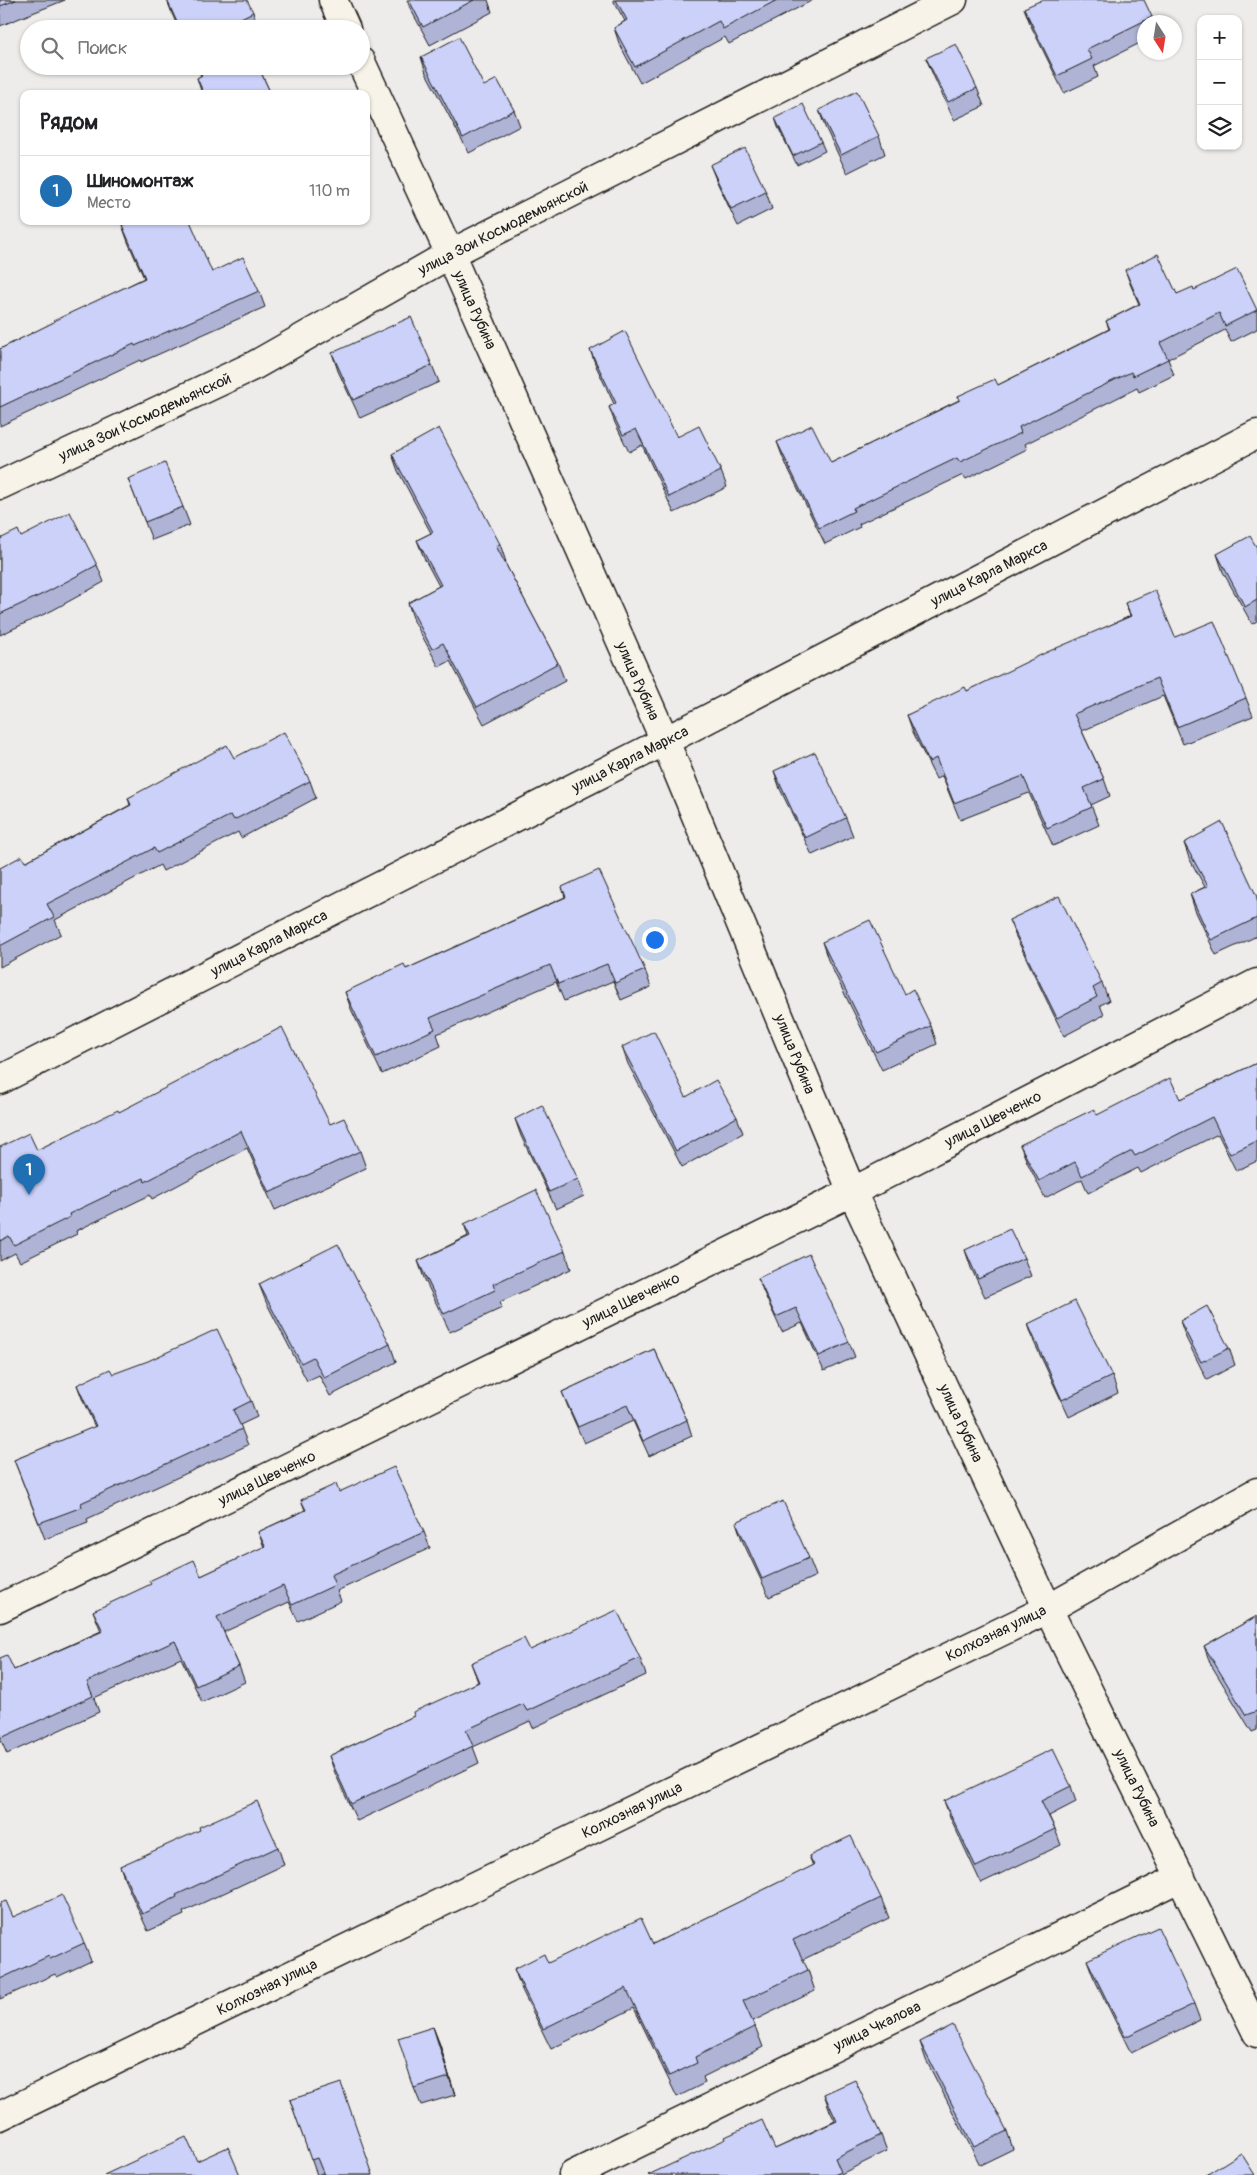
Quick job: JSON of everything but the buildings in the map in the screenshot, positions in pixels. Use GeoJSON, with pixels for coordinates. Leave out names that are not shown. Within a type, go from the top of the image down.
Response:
{"type":"FeatureCollection","features":[{"type":"Feature","properties":{"kind":"street"},"geometry":{"type":"LineString","coordinates":[[333,0],[342,20]]}},
{"type":"Feature","properties":{"kind":"street","name":"улица Зои Космодемьянской"},"geometry":{"type":"LineString","coordinates":[[0,485],[255,365],[450,254],[953,0]]}},
{"type":"Feature","properties":{"kind":"street","name":"улица Рубина"},"geometry":{"type":"LineString","coordinates":[[367,75],[450,254],[665,741],[852,1192],[1048,1608],[1257,2033]]}},
{"type":"Feature","properties":{"kind":"street","name":"улица Карла Маркса"},"geometry":{"type":"LineString","coordinates":[[0,1080],[665,741],[1257,434]]}},
{"type":"Feature","properties":{"kind":"street","name":"улица Шевченко"},"geometry":{"type":"LineString","coordinates":[[0,1608],[852,1192],[1257,983]]}},
{"type":"Feature","properties":{"kind":"street","name":"Колхозная улица"},"geometry":{"type":"LineString","coordinates":[[0,2116],[1048,1608],[1257,1492]]}},
{"type":"Feature","properties":{"kind":"street","name":"улица Чкалова"},"geometry":{"type":"LineString","coordinates":[[573,2175],[1181,1877]]}},
{"type":"Feature","properties":{"kind":"place","name":"Шиномонтаж"},"geometry":{"type":"Point","coordinates":[29,1195]}}]}
